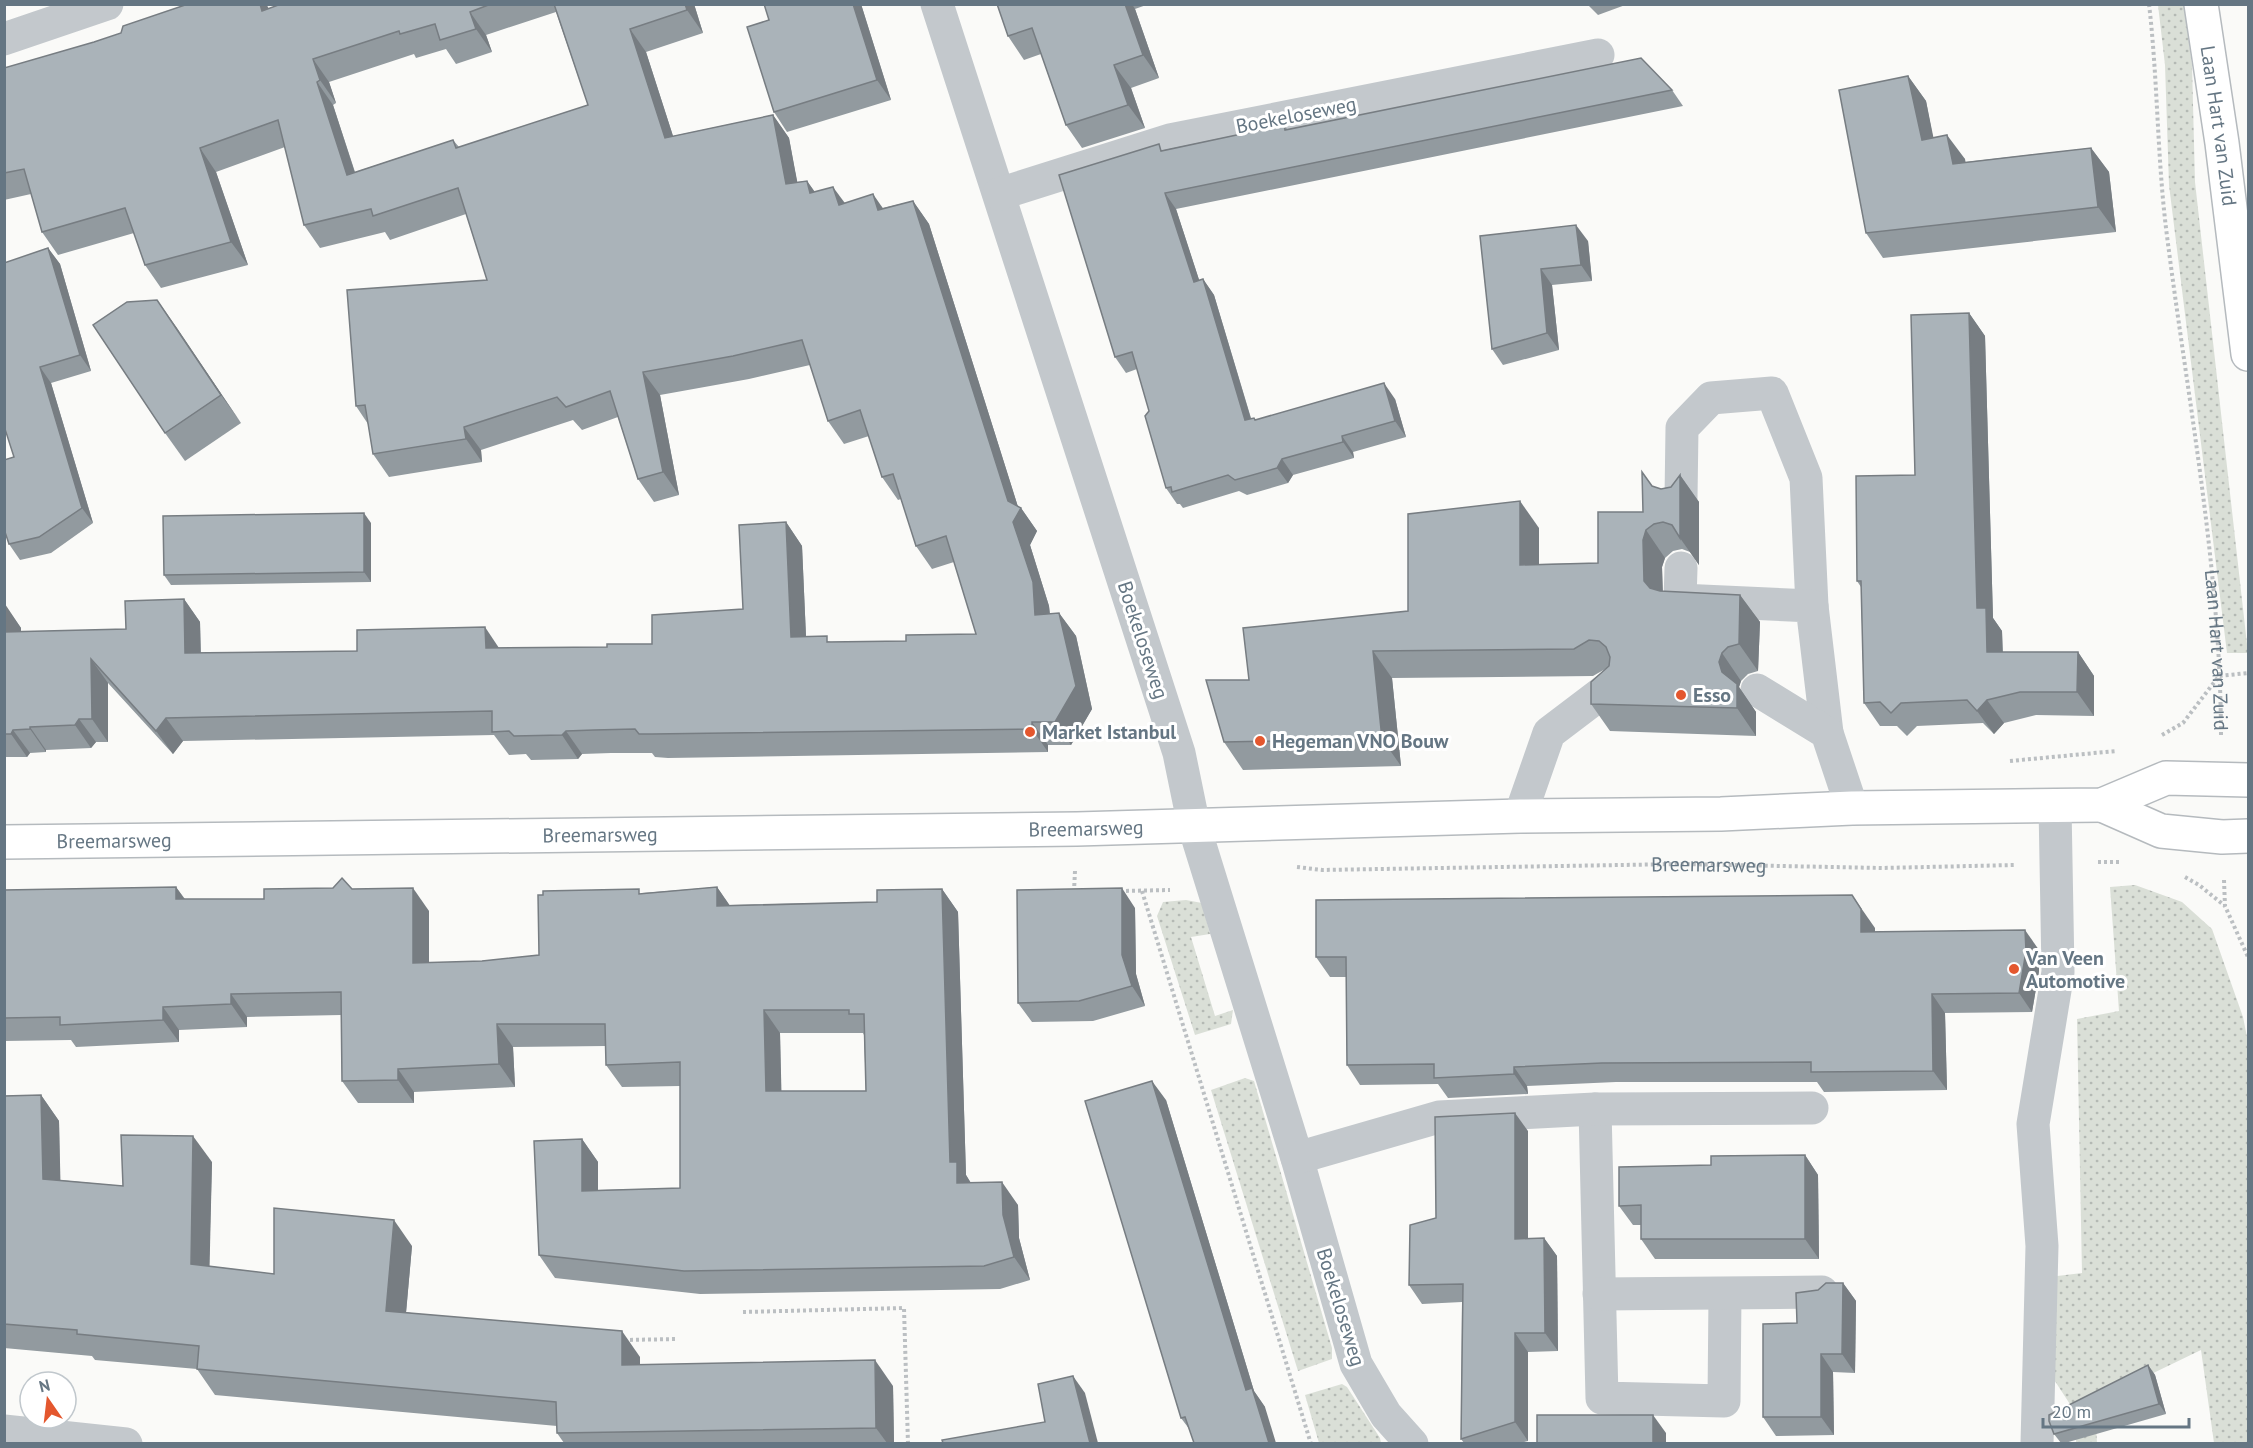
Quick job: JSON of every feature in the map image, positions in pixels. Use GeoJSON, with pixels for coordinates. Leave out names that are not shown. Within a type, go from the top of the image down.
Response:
{"type":"FeatureCollection","features":[{"type":"Feature","properties":{"kind":"main road","name":"Laan Hart van Zuid"},"geometry":{"type":"LineString","coordinates":[[2201,4],[2222,143],[2248,354]]}},
{"type":"Feature","properties":{"kind":"main road","name":"Breemarsweg"},"geometry":{"type":"LineString","coordinates":[[4,842],[1194,826],[1520,816],[1721,814],[1852,808],[2102,805],[2166,778],[2235,779]]}},
{"type":"Feature","properties":{"kind":"main road","name":"Breemarsweg"},"geometry":{"type":"LineString","coordinates":[[2102,805],[2161,831],[2235,837]]}},
{"type":"Feature","properties":{"kind":"street"},"geometry":{"type":"LineString","coordinates":[[4,39],[106,4]]}},
{"type":"Feature","properties":{"kind":"street","name":"Boekeloseweg"},"geometry":{"type":"LineString","coordinates":[[938,4],[1179,753],[1194,826],[1212,889],[1297,1158],[1356,1364],[1386,1414],[1412,1443]]}},
{"type":"Feature","properties":{"kind":"street","name":"Boekeloseweg"},"geometry":{"type":"LineString","coordinates":[[999,194],[1170,140],[1598,56]]}},
{"type":"Feature","properties":{"kind":"street"},"geometry":{"type":"LineString","coordinates":[[1681,498],[1682,428],[1711,398],[1772,393],[1806,478],[1812,606],[1827,733],[1852,808]]}},
{"type":"Feature","properties":{"kind":"street"},"geometry":{"type":"LineString","coordinates":[[1681,567],[1680,600],[1812,606]]}},
{"type":"Feature","properties":{"kind":"street"},"geometry":{"type":"LineString","coordinates":[[1520,816],[1549,733],[1611,686]]}},
{"type":"Feature","properties":{"kind":"street"},"geometry":{"type":"LineString","coordinates":[[1757,690],[1827,733]]}},
{"type":"Feature","properties":{"kind":"street"},"geometry":{"type":"LineString","coordinates":[[2037,1443],[2042,1246],[2033,1124],[2058,972],[2055,806]]}},
{"type":"Feature","properties":{"kind":"street"},"geometry":{"type":"LineString","coordinates":[[1297,1158],[1439,1117],[1595,1109],[1812,1108]]}},
{"type":"Feature","properties":{"kind":"street"},"geometry":{"type":"LineString","coordinates":[[1595,1109],[1602,1398],[1724,1401],[1725,1294]]}},
{"type":"Feature","properties":{"kind":"street"},"geometry":{"type":"LineString","coordinates":[[1599,1294],[1822,1292]]}},
{"type":"Feature","properties":{"kind":"street"},"geometry":{"type":"LineString","coordinates":[[4,1431],[126,1443]]}},
{"type":"Feature","properties":{"kind":"path","name":"Laan Hart van Zuid"},"geometry":{"type":"LineString","coordinates":[[2149,4],[2156,58],[2160,181],[2205,517],[2219,676],[2235,779]]}},
{"type":"Feature","properties":{"kind":"path"},"geometry":{"type":"LineString","coordinates":[[2219,676],[2248,673]]}},
{"type":"Feature","properties":{"kind":"path"},"geometry":{"type":"LineString","coordinates":[[1077,828],[1074,891],[1085,891]]}},
{"type":"Feature","properties":{"kind":"path"},"geometry":{"type":"LineString","coordinates":[[2225,906],[2235,837]]}},
{"type":"Feature","properties":{"kind":"path","name":"Breemarsweg"},"geometry":{"type":"LineString","coordinates":[[1291,866],[1322,870],[1681,864],[1882,868],[2125,861]]}},
{"type":"Feature","properties":{"kind":"path"},"geometry":{"type":"LineString","coordinates":[[2178,874],[2199,885],[2225,906],[2247,947],[2248,957]]}},
{"type":"Feature","properties":{"kind":"path"},"geometry":{"type":"LineString","coordinates":[[1108,891],[1212,889]]}},
{"type":"Feature","properties":{"kind":"path"},"geometry":{"type":"LineString","coordinates":[[1142,891],[1311,1443]]}},
{"type":"Feature","properties":{"kind":"path"},"geometry":{"type":"LineString","coordinates":[[743,1312],[904,1308],[908,1443]]}},
{"type":"Feature","properties":{"kind":"path"},"geometry":{"type":"LineString","coordinates":[[621,1340],[677,1339]]}},
{"type":"Feature","properties":{"kind":"shaded area"},"geometry":{"type":"Polygon","coordinates":[[[2158,5],[2184,5],[2192,65],[2195,182],[2248,653],[2227,653],[2169,185],[2165,65],[2158,5]]]}},
{"type":"Feature","properties":{"kind":"shaded area"},"geometry":{"type":"Polygon","coordinates":[[[2135,885],[2182,902],[2212,929],[2243,1017],[2248,1042],[2248,1443],[2214,1443],[2201,1350],[2112,1393],[2096,1426],[2097,1443],[2076,1443],[2077,1415],[2051,1375],[2049,1277],[2082,1273],[2077,1019],[2119,1011],[2110,887],[2135,885]]]}},
{"type":"Feature","properties":{"kind":"shaded area"},"geometry":{"type":"Polygon","coordinates":[[[1186,900],[1202,903],[1210,934],[1191,937],[1215,1016],[1233,1010],[1231,1024],[1195,1035],[1157,916],[1163,902],[1186,900]]]}},
{"type":"Feature","properties":{"kind":"shaded area"},"geometry":{"type":"Polygon","coordinates":[[[1245,1078],[1254,1081],[1332,1348],[1332,1359],[1298,1371],[1211,1090],[1245,1078]]]}},
{"type":"Feature","properties":{"kind":"shaded area"},"geometry":{"type":"Polygon","coordinates":[[[1342,1384],[1347,1387],[1381,1443],[1319,1443],[1305,1395],[1342,1384]]]}},
{"type":"Feature","properties":{"kind":"building"},"geometry":{"type":"Polygon","coordinates":[[[188,4],[260,4],[262,11],[281,4],[491,4],[470,12],[476,29],[440,40],[435,24],[400,34],[399,31],[313,59],[320,80],[317,82],[347,175],[453,140],[456,148],[588,105],[554,4],[685,4],[687,10],[630,29],[665,138],[773,115],[786,184],[807,181],[810,193],[833,187],[839,205],[873,194],[878,210],[913,201],[1008,501],[1021,508],[1013,522],[1033,582],[1035,615],[1059,613],[1076,686],[1055,722],[1032,722],[1032,729],[639,734],[635,729],[566,731],[562,735],[514,736],[509,731],[492,732],[492,711],[166,718],[156,731],[91,659],[92,719],[79,719],[75,725],[30,727],[30,729],[13,730],[11,734],[4,734],[4,632],[126,629],[125,601],[184,599],[185,653],[357,651],[357,630],[485,627],[486,648],[607,647],[607,644],[652,644],[652,615],[743,609],[739,525],[786,522],[791,637],[827,636],[827,642],[906,641],[906,635],[976,634],[946,536],[916,546],[893,474],[882,477],[860,410],[828,421],[802,340],[733,356],[643,372],[663,472],[638,479],[610,391],[566,407],[557,397],[464,427],[466,439],[373,454],[365,405],[356,406],[347,290],[487,280],[458,188],[373,216],[371,209],[304,225],[278,120],[200,148],[231,242],[145,265],[125,208],[42,232],[24,169],[4,173],[4,68],[121,33],[123,26],[188,4]]]}},
{"type":"Feature","properties":{"kind":"building"},"geometry":{"type":"Polygon","coordinates":[[[764,4],[853,4],[877,80],[774,112],[747,27],[769,20],[764,4]]]}},
{"type":"Feature","properties":{"kind":"building"},"geometry":{"type":"Polygon","coordinates":[[[997,4],[1125,4],[1143,55],[1114,65],[1128,105],[1066,125],[1032,28],[1008,36],[997,4]]]}},
{"type":"Feature","properties":{"kind":"building"},"geometry":{"type":"Polygon","coordinates":[[[1641,58],[1672,90],[1165,193],[1194,282],[1203,279],[1245,420],[1254,418],[1255,420],[1384,383],[1395,421],[1342,436],[1343,442],[1282,459],[1277,468],[1235,480],[1228,475],[1172,492],[1171,487],[1166,488],[1145,416],[1149,411],[1132,352],[1115,357],[1059,175],[1159,144],[1161,151],[1284,125],[1285,130],[1641,58]]]}},
{"type":"Feature","properties":{"kind":"building"},"geometry":{"type":"Polygon","coordinates":[[[1908,76],[1922,140],[1947,135],[1953,164],[2091,148],[2098,207],[1866,233],[1839,90],[1908,76]]]}},
{"type":"Feature","properties":{"kind":"building"},"geometry":{"type":"Polygon","coordinates":[[[1576,225],[1581,265],[1541,269],[1547,333],[1492,349],[1480,236],[1576,225]]]}},
{"type":"Feature","properties":{"kind":"building"},"geometry":{"type":"Polygon","coordinates":[[[48,248],[80,355],[40,367],[82,508],[39,537],[9,544],[4,529],[4,460],[14,457],[4,426],[4,263],[48,248]]]}},
{"type":"Feature","properties":{"kind":"building"},"geometry":{"type":"Polygon","coordinates":[[[157,300],[221,395],[165,433],[93,325],[127,302],[157,300]]]}},
{"type":"Feature","properties":{"kind":"building"},"geometry":{"type":"Polygon","coordinates":[[[1969,313],[1977,608],[1986,608],[1987,652],[2078,652],[2077,692],[2020,692],[1987,700],[1977,711],[1967,700],[1901,703],[1891,713],[1880,702],[1864,703],[1861,581],[1857,581],[1856,476],[1915,475],[1911,315],[1969,313]]]}},
{"type":"Feature","properties":{"kind":"building"},"geometry":{"type":"Polygon","coordinates":[[[1642,472],[1652,486],[1661,489],[1671,487],[1680,475],[1680,538],[1672,525],[1663,522],[1654,524],[1646,530],[1643,540],[1644,581],[1650,588],[1660,591],[1740,595],[1739,644],[1728,647],[1722,653],[1719,662],[1722,672],[1737,684],[1737,708],[1591,704],[1591,682],[1609,666],[1610,657],[1606,647],[1599,641],[1589,640],[1574,649],[1373,651],[1382,739],[1224,742],[1206,680],[1249,680],[1243,628],[1408,611],[1408,514],[1520,501],[1520,565],[1598,563],[1598,512],[1643,512],[1642,472]]]}},
{"type":"Feature","properties":{"kind":"building"},"geometry":{"type":"Polygon","coordinates":[[[364,513],[364,572],[164,575],[163,516],[364,513]]]}},
{"type":"Feature","properties":{"kind":"building"},"geometry":{"type":"Polygon","coordinates":[[[342,878],[352,889],[413,888],[413,963],[482,961],[539,955],[538,895],[543,895],[543,891],[639,889],[639,894],[717,887],[717,906],[877,902],[877,890],[942,889],[950,1162],[957,1162],[957,1183],[1002,1182],[1003,1215],[1014,1257],[984,1266],[684,1271],[539,1255],[534,1141],[582,1139],[582,1191],[680,1188],[680,1062],[606,1065],[605,1024],[497,1024],[499,1064],[398,1069],[398,1080],[342,1081],[341,992],[231,994],[231,1004],[163,1007],[163,1020],[60,1025],[60,1017],[4,1018],[4,890],[176,887],[176,899],[264,899],[264,889],[333,888],[342,878]],[[764,1010],[766,1091],[866,1091],[864,1014],[849,1014],[849,1010],[764,1010]]]}},
{"type":"Feature","properties":{"kind":"building"},"geometry":{"type":"Polygon","coordinates":[[[1122,888],[1122,955],[1132,986],[1079,1001],[1018,1003],[1017,890],[1122,888]]]}},
{"type":"Feature","properties":{"kind":"building"},"geometry":{"type":"Polygon","coordinates":[[[1852,895],[1861,909],[1861,932],[2025,930],[2026,951],[2019,993],[1932,994],[1933,1071],[1811,1072],[1811,1062],[1602,1063],[1514,1067],[1514,1074],[1434,1078],[1434,1064],[1347,1065],[1346,957],[1316,957],[1316,900],[1852,895]]]}},
{"type":"Feature","properties":{"kind":"building"},"geometry":{"type":"Polygon","coordinates":[[[1152,1081],[1246,1390],[1252,1388],[1269,1443],[1194,1443],[1185,1417],[1181,1418],[1085,1101],[1152,1081]]]}},
{"type":"Feature","properties":{"kind":"building"},"geometry":{"type":"Polygon","coordinates":[[[41,1095],[43,1179],[123,1186],[121,1135],[193,1136],[191,1264],[274,1274],[274,1208],[394,1220],[386,1311],[622,1331],[622,1365],[875,1360],[876,1428],[557,1433],[556,1402],[197,1369],[199,1346],[77,1334],[77,1330],[4,1324],[4,1096],[41,1095]]]}},
{"type":"Feature","properties":{"kind":"building"},"geometry":{"type":"Polygon","coordinates":[[[1515,1113],[1515,1239],[1544,1238],[1545,1333],[1515,1333],[1515,1422],[1461,1439],[1463,1284],[1409,1285],[1410,1225],[1436,1218],[1435,1117],[1515,1113]]]}},
{"type":"Feature","properties":{"kind":"building"},"geometry":{"type":"Polygon","coordinates":[[[1805,1155],[1805,1239],[1641,1239],[1641,1205],[1619,1206],[1619,1167],[1711,1165],[1711,1156],[1805,1155]]]}},
{"type":"Feature","properties":{"kind":"building"},"geometry":{"type":"Polygon","coordinates":[[[1826,1283],[1843,1283],[1842,1354],[1821,1354],[1821,1417],[1763,1417],[1763,1324],[1797,1323],[1796,1293],[1818,1290],[1826,1283]]]}},
{"type":"Feature","properties":{"kind":"building"},"geometry":{"type":"Polygon","coordinates":[[[2148,1365],[2159,1404],[2054,1434],[2049,1415],[2148,1365]]]}},
{"type":"Feature","properties":{"kind":"building"},"geometry":{"type":"Polygon","coordinates":[[[1073,1376],[1090,1443],[943,1443],[942,1440],[1045,1422],[1038,1384],[1073,1376]]]}},
{"type":"Feature","properties":{"kind":"building"},"geometry":{"type":"Polygon","coordinates":[[[1537,1415],[1653,1415],[1653,1443],[1537,1443],[1537,1415]]]}},
{"type":"Feature","properties":{"kind":"place","name":"Esso"},"geometry":{"type":"Point","coordinates":[1681,695]}},
{"type":"Feature","properties":{"kind":"place","name":"Market Istanbul"},"geometry":{"type":"Point","coordinates":[1030,732]}},
{"type":"Feature","properties":{"kind":"place","name":"Hegeman VNO Bouw"},"geometry":{"type":"Point","coordinates":[1260,741]}},
{"type":"Feature","properties":{"kind":"place","name":"Van Veen Automotive"},"geometry":{"type":"Point","coordinates":[2014,969]}}]}
